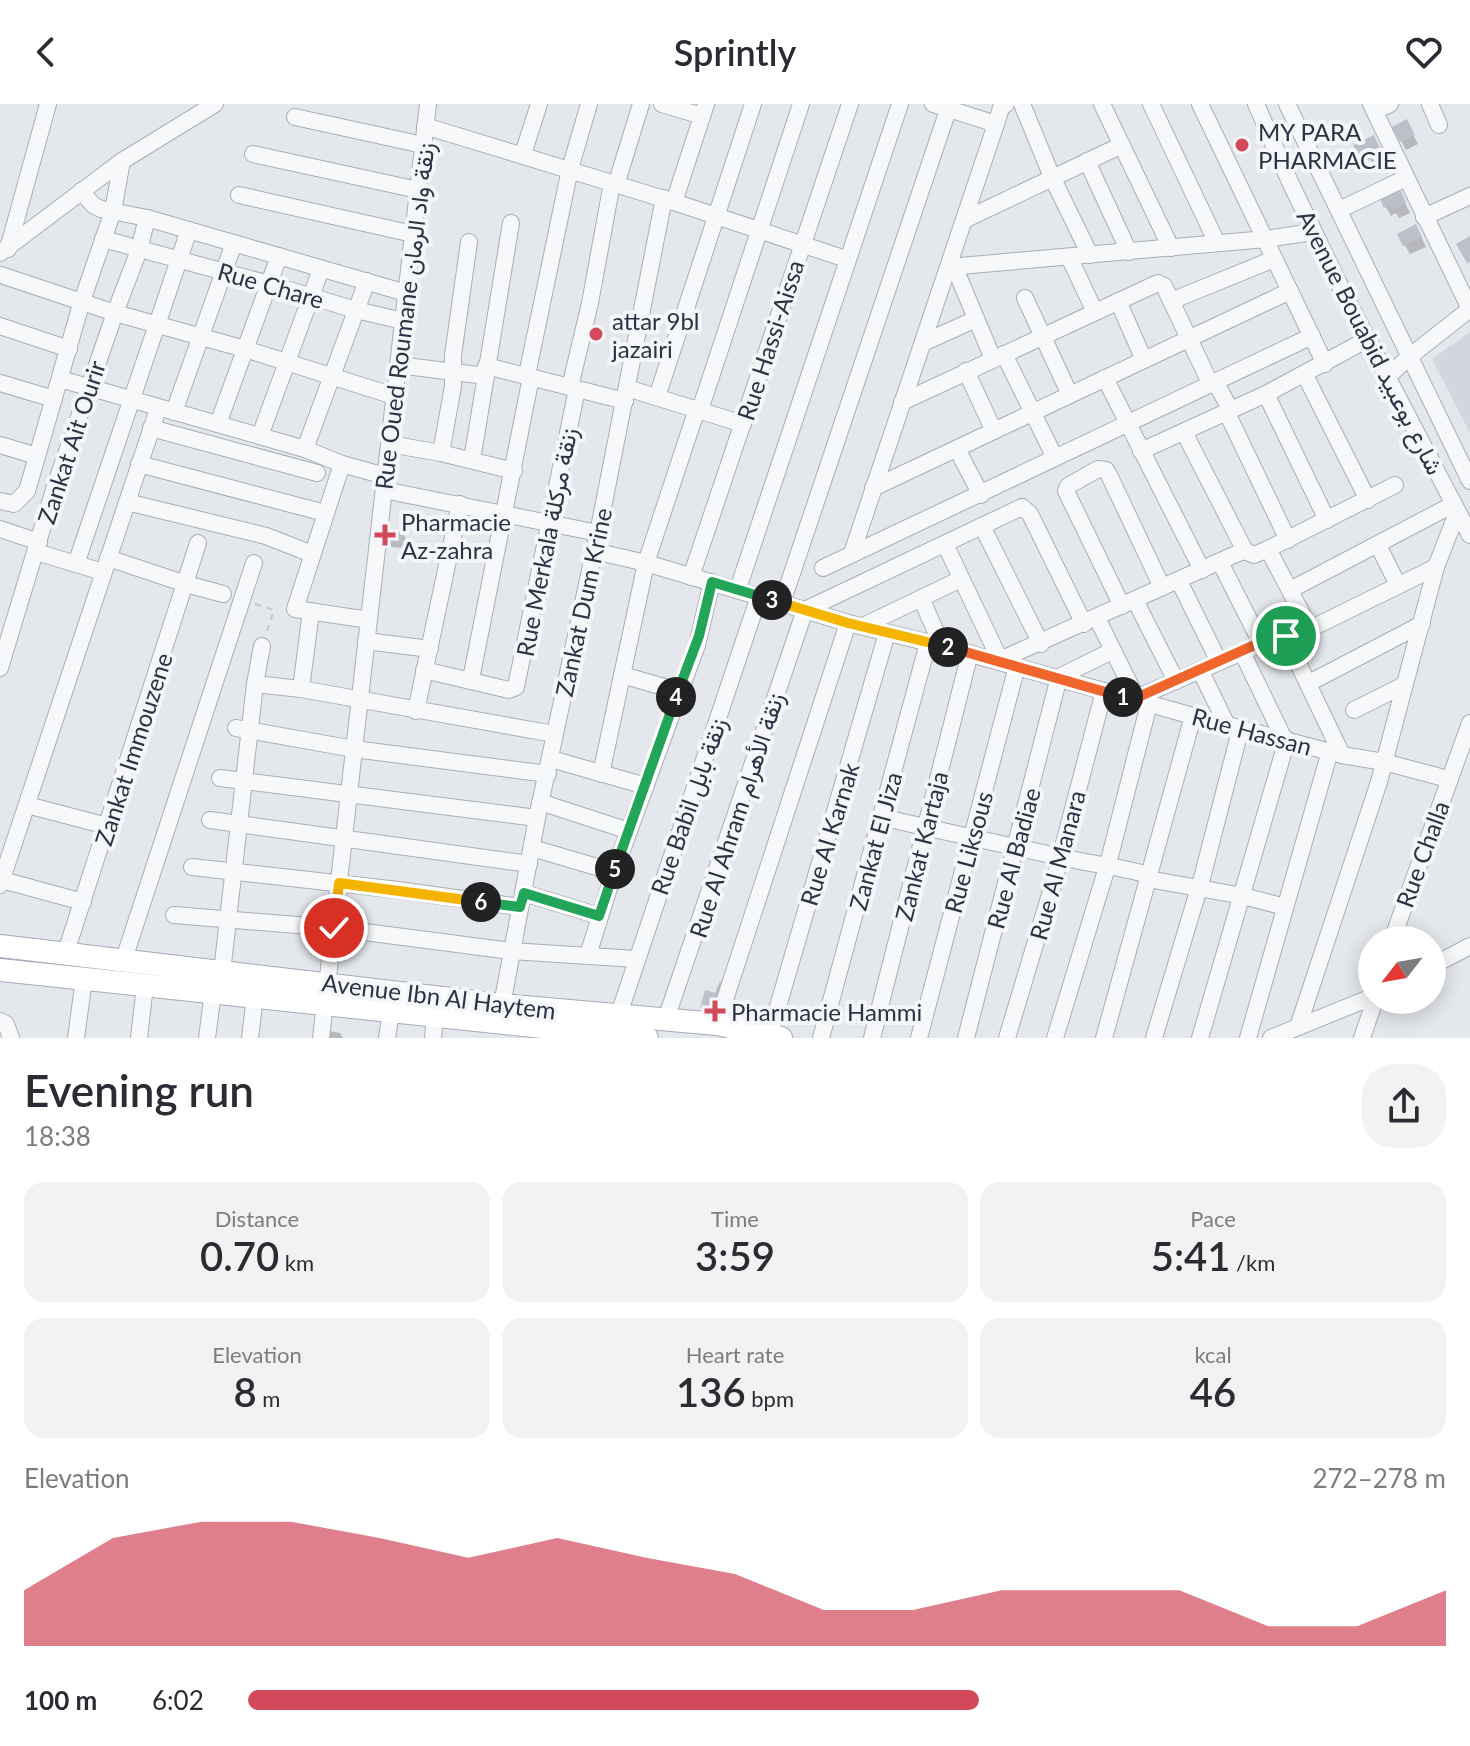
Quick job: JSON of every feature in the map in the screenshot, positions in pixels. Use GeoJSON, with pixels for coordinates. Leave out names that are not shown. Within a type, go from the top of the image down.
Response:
{"type":"FeatureCollection","features":[{"type":"Feature","properties":{"kind":"main road","name":"Avenue Ibn Al Haytem"},"geometry":{"type":"LineString","coordinates":[[0,946],[123,962],[218,982],[326,994],[502,1005],[647,1038]]}},
{"type":"Feature","properties":{"kind":"main road","name":"Avenue Ibn Al Haytem"},"geometry":{"type":"LineString","coordinates":[[0,970],[145,985],[218,982],[255,997],[326,994],[391,1011],[434,1027],[561,1034],[614,1030],[666,1019],[717,1024],[776,1036]]}},
{"type":"Feature","properties":{"kind":"street"},"geometry":{"type":"LineString","coordinates":[[48,104],[4,250],[1,278],[394,396]]}},
{"type":"Feature","properties":{"kind":"street"},"geometry":{"type":"LineString","coordinates":[[4,250],[122,161],[215,104]]}},
{"type":"Feature","properties":{"kind":"street","name":"Rue Oued Roumane زنقة واد الرمان"},"geometry":{"type":"LineString","coordinates":[[321,1038],[428,104]]}},
{"type":"Feature","properties":{"kind":"street"},"geometry":{"type":"LineString","coordinates":[[523,154],[539,104]]}},
{"type":"Feature","properties":{"kind":"street"},"geometry":{"type":"LineString","coordinates":[[424,670],[471,679],[506,513],[529,376],[570,169],[589,104]]}},
{"type":"Feature","properties":{"kind":"street","name":"Rue Merkala زنقة مركلة"},"geometry":{"type":"LineString","coordinates":[[471,679],[509,690],[515,689],[518,682],[614,184],[641,104]]}},
{"type":"Feature","properties":{"kind":"street"},"geometry":{"type":"LineString","coordinates":[[662,104],[704,110]]}},
{"type":"Feature","properties":{"kind":"street"},"geometry":{"type":"LineString","coordinates":[[657,397],[753,104]]}},
{"type":"Feature","properties":{"kind":"street"},"geometry":{"type":"LineString","coordinates":[[601,774],[646,563],[801,104]]}},
{"type":"Feature","properties":{"kind":"street","name":"Rue Hassi-Aissa"},"geometry":{"type":"LineString","coordinates":[[691,577],[850,104]]}},
{"type":"Feature","properties":{"kind":"street"},"geometry":{"type":"LineString","coordinates":[[738,589],[900,104]]}},
{"type":"Feature","properties":{"kind":"street"},"geometry":{"type":"LineString","coordinates":[[852,553],[951,267],[1002,106],[1006,104]]}},
{"type":"Feature","properties":{"kind":"street"},"geometry":{"type":"LineString","coordinates":[[1022,104],[1052,177],[1090,255]]}},
{"type":"Feature","properties":{"kind":"street"},"geometry":{"type":"LineString","coordinates":[[1102,104],[1171,248]]}},
{"type":"Feature","properties":{"kind":"street"},"geometry":{"type":"LineString","coordinates":[[1151,104],[1217,243]]}},
{"type":"Feature","properties":{"kind":"street"},"geometry":{"type":"LineString","coordinates":[[1200,104],[1325,364]]}},
{"type":"Feature","properties":{"kind":"street","name":"Avenue Bouabid شارع بوعبيد"},"geometry":{"type":"LineString","coordinates":[[1256,104],[1313,232],[1470,535]]}},
{"type":"Feature","properties":{"kind":"street","name":"Avenue Bouabid شارع بوعبيد"},"geometry":{"type":"LineString","coordinates":[[1287,104],[1470,481]]}},
{"type":"Feature","properties":{"kind":"street"},"geometry":{"type":"LineString","coordinates":[[1430,104],[1439,125]]}},
{"type":"Feature","properties":{"kind":"street"},"geometry":{"type":"LineString","coordinates":[[782,603],[944,105],[996,124]]}},
{"type":"Feature","properties":{"kind":"street"},"geometry":{"type":"LineString","coordinates":[[1379,106],[1406,178],[1470,309],[1386,378]]}},
{"type":"Feature","properties":{"kind":"street","name":"Zankat Dum Krine"},"geometry":{"type":"LineString","coordinates":[[502,1005],[538,810],[669,200],[704,110]]}},
{"type":"Feature","properties":{"kind":"street"},"geometry":{"type":"LineString","coordinates":[[295,117],[423,145]]}},
{"type":"Feature","properties":{"kind":"street"},"geometry":{"type":"LineString","coordinates":[[425,126],[669,200],[846,259]]}},
{"type":"Feature","properties":{"kind":"street"},"geometry":{"type":"LineString","coordinates":[[964,220],[1122,145]]}},
{"type":"Feature","properties":{"kind":"street"},"geometry":{"type":"LineString","coordinates":[[253,154],[418,190]]}},
{"type":"Feature","properties":{"kind":"street"},"geometry":{"type":"LineString","coordinates":[[0,501],[14,504],[27,491],[82,301],[113,211],[122,161]]}},
{"type":"Feature","properties":{"kind":"street"},"geometry":{"type":"LineString","coordinates":[[1087,161],[1129,252]]}},
{"type":"Feature","properties":{"kind":"street"},"geometry":{"type":"LineString","coordinates":[[1339,210],[1406,178]]}},
{"type":"Feature","properties":{"kind":"street"},"geometry":{"type":"LineString","coordinates":[[81,191],[93,205],[406,293]]}},
{"type":"Feature","properties":{"kind":"street"},"geometry":{"type":"LineString","coordinates":[[239,195],[413,234]]}},
{"type":"Feature","properties":{"kind":"street"},"geometry":{"type":"LineString","coordinates":[[1424,217],[1470,196]]}},
{"type":"Feature","properties":{"kind":"street","name":"Zankat Ait Ourir"},"geometry":{"type":"LineString","coordinates":[[0,668],[37,547],[139,250],[147,218]]}},
{"type":"Feature","properties":{"kind":"street"},"geometry":{"type":"LineString","coordinates":[[472,460],[511,223]]}},
{"type":"Feature","properties":{"kind":"street"},"geometry":{"type":"LineString","coordinates":[[76,564],[189,230]]}},
{"type":"Feature","properties":{"kind":"street"},"geometry":{"type":"LineString","coordinates":[[951,267],[1266,239],[1313,232]]}},
{"type":"Feature","properties":{"kind":"street","name":"Rue Chare"},"geometry":{"type":"LineString","coordinates":[[103,239],[403,321]]}},
{"type":"Feature","properties":{"kind":"street"},"geometry":{"type":"LineString","coordinates":[[441,453],[453,386],[469,242]]}},
{"type":"Feature","properties":{"kind":"street"},"geometry":{"type":"LineString","coordinates":[[83,902],[1,882],[151,428],[166,410],[201,338],[234,243]]}},
{"type":"Feature","properties":{"kind":"street"},"geometry":{"type":"LineString","coordinates":[[218,424],[279,256]]}},
{"type":"Feature","properties":{"kind":"street"},"geometry":{"type":"LineString","coordinates":[[1069,257],[1095,312]]}},
{"type":"Feature","properties":{"kind":"street"},"geometry":{"type":"LineString","coordinates":[[1171,301],[1274,259]]}},
{"type":"Feature","properties":{"kind":"street"},"geometry":{"type":"LineString","coordinates":[[951,267],[976,319],[1055,458]]}},
{"type":"Feature","properties":{"kind":"street"},"geometry":{"type":"LineString","coordinates":[[260,436],[321,269]]}},
{"type":"Feature","properties":{"kind":"street"},"geometry":{"type":"LineString","coordinates":[[305,449],[367,281]]}},
{"type":"Feature","properties":{"kind":"street"},"geometry":{"type":"LineString","coordinates":[[902,402],[1158,283],[1164,286],[1188,339],[1229,412],[1288,540]]}},
{"type":"Feature","properties":{"kind":"street"},"geometry":{"type":"LineString","coordinates":[[873,488],[1290,291]]}},
{"type":"Feature","properties":{"kind":"street"},"geometry":{"type":"LineString","coordinates":[[1025,298],[1070,395]]}},
{"type":"Feature","properties":{"kind":"street"},"geometry":{"type":"LineString","coordinates":[[1118,301],[1144,360]]}},
{"type":"Feature","properties":{"kind":"street"},"geometry":{"type":"LineString","coordinates":[[923,343],[976,319]]}},
{"type":"Feature","properties":{"kind":"street"},"geometry":{"type":"LineString","coordinates":[[0,326],[69,349]]}},
{"type":"Feature","properties":{"kind":"street"},"geometry":{"type":"LineString","coordinates":[[823,568],[1312,336]]}},
{"type":"Feature","properties":{"kind":"street"},"geometry":{"type":"LineString","coordinates":[[1141,451],[1305,375],[1368,339]]}},
{"type":"Feature","properties":{"kind":"street"},"geometry":{"type":"LineString","coordinates":[[398,365],[529,376],[574,388],[657,397],[743,424]]}},
{"type":"Feature","properties":{"kind":"street"},"geometry":{"type":"LineString","coordinates":[[966,371],[994,431]]}},
{"type":"Feature","properties":{"kind":"street"},"geometry":{"type":"LineString","coordinates":[[1305,375],[1368,500]]}},
{"type":"Feature","properties":{"kind":"street"},"geometry":{"type":"LineString","coordinates":[[1105,378],[1202,570]]}},
{"type":"Feature","properties":{"kind":"street"},"geometry":{"type":"LineString","coordinates":[[60,379],[305,449],[384,483],[460,504],[598,533]]}},
{"type":"Feature","properties":{"kind":"street"},"geometry":{"type":"LineString","coordinates":[[0,383],[54,399]]}},
{"type":"Feature","properties":{"kind":"street"},"geometry":{"type":"LineString","coordinates":[[1266,394],[1327,520]]}},
{"type":"Feature","properties":{"kind":"street"},"geometry":{"type":"LineString","coordinates":[[151,428],[317,473]]}},
{"type":"Feature","properties":{"kind":"street"},"geometry":{"type":"LineString","coordinates":[[1184,432],[1245,551],[1254,555],[1395,485]]}},
{"type":"Feature","properties":{"kind":"street"},"geometry":{"type":"LineString","coordinates":[[389,444],[514,471]]}},
{"type":"Feature","properties":{"kind":"street"},"geometry":{"type":"LineString","coordinates":[[0,445],[37,456]]}},
{"type":"Feature","properties":{"kind":"street"},"geometry":{"type":"LineString","coordinates":[[957,449],[981,495]]}},
{"type":"Feature","properties":{"kind":"street"},"geometry":{"type":"LineString","coordinates":[[139,464],[325,513]]}},
{"type":"Feature","properties":{"kind":"street"},"geometry":{"type":"LineString","coordinates":[[342,464],[295,607],[298,611],[369,620]]}},
{"type":"Feature","properties":{"kind":"street"},"geometry":{"type":"LineString","coordinates":[[1162,587],[1106,470],[1098,469],[1068,486],[1066,491],[1128,603],[1176,681]]}},
{"type":"Feature","properties":{"kind":"street"},"geometry":{"type":"LineString","coordinates":[[127,502],[266,536],[312,554]]}},
{"type":"Feature","properties":{"kind":"street"},"geometry":{"type":"LineString","coordinates":[[416,711],[460,504]]}},
{"type":"Feature","properties":{"kind":"street"},"geometry":{"type":"LineString","coordinates":[[805,610],[1019,508],[1027,509],[1090,621],[1112,651],[1141,701],[1108,864],[1055,1038]]}},
{"type":"Feature","properties":{"kind":"street"},"geometry":{"type":"LineString","coordinates":[[1290,590],[1456,508]]}},
{"type":"Feature","properties":{"kind":"street"},"geometry":{"type":"LineString","coordinates":[[1298,1027],[1384,762],[1436,567],[1456,508]]}},
{"type":"Feature","properties":{"kind":"street"},"geometry":{"type":"LineString","coordinates":[[982,526],[1041,644]]}},
{"type":"Feature","properties":{"kind":"street"},"geometry":{"type":"LineString","coordinates":[[0,529],[76,564],[105,565],[223,594]]}},
{"type":"Feature","properties":{"kind":"street","name":"Zankat Immouzene"},"geometry":{"type":"LineString","coordinates":[[65,955],[198,543]]}},
{"type":"Feature","properties":{"kind":"street"},"geometry":{"type":"LineString","coordinates":[[945,544],[1006,663],[1162,587],[1245,551]]}},
{"type":"Feature","properties":{"kind":"street"},"geometry":{"type":"LineString","coordinates":[[1378,545],[1398,585]]}},
{"type":"Feature","properties":{"kind":"street"},"geometry":{"type":"LineString","coordinates":[[1268,549],[1307,623],[1314,627],[1436,567]]}},
{"type":"Feature","properties":{"kind":"street","name":"Rue Hassan"},"geometry":{"type":"LineString","coordinates":[[594,551],[1193,716],[1448,779]]}},
{"type":"Feature","properties":{"kind":"street"},"geometry":{"type":"LineString","coordinates":[[1220,562],[1261,643]]}},
{"type":"Feature","properties":{"kind":"street"},"geometry":{"type":"LineString","coordinates":[[123,962],[254,563]]}},
{"type":"Feature","properties":{"kind":"street"},"geometry":{"type":"LineString","coordinates":[[717,1024],[856,625],[961,579]]}},
{"type":"Feature","properties":{"kind":"street"},"geometry":{"type":"LineString","coordinates":[[1179,581],[1219,662]]}},
{"type":"Feature","properties":{"kind":"street"},"geometry":{"type":"LineString","coordinates":[[588,955],[614,872],[699,636],[712,582]]}},
{"type":"Feature","properties":{"kind":"street","name":"Rue Babil زنقة بابل"},"geometry":{"type":"LineString","coordinates":[[614,1030],[759,596]]}},
{"type":"Feature","properties":{"kind":"street"},"geometry":{"type":"LineString","coordinates":[[921,598],[935,644]]}},
{"type":"Feature","properties":{"kind":"street","name":"Rue Al Ahram زنقة الأهرام"},"geometry":{"type":"LineString","coordinates":[[666,1019],[805,610]]}},
{"type":"Feature","properties":{"kind":"street"},"geometry":{"type":"LineString","coordinates":[[301,689],[311,611]]}},
{"type":"Feature","properties":{"kind":"street"},"geometry":{"type":"LineString","coordinates":[[1309,683],[1422,624]]}},
{"type":"Feature","properties":{"kind":"street","name":"Rue Al Karnak"},"geometry":{"type":"LineString","coordinates":[[776,1036],[887,633]]}},
{"type":"Feature","properties":{"kind":"street"},"geometry":{"type":"LineString","coordinates":[[1141,701],[1200,670],[1279,635],[1286,636],[1309,683],[1336,753],[1285,907],[1248,1038]]}},
{"type":"Feature","properties":{"kind":"street"},"geometry":{"type":"LineString","coordinates":[[366,641],[430,649]]}},
{"type":"Feature","properties":{"kind":"street","name":"Zankat El Jiza"},"geometry":{"type":"LineString","coordinates":[[821,1038],[881,817],[935,644]]}},
{"type":"Feature","properties":{"kind":"street"},"geometry":{"type":"LineString","coordinates":[[207,1038],[229,917],[240,825],[245,781],[243,730],[262,646]]}},
{"type":"Feature","properties":{"kind":"street"},"geometry":{"type":"LineString","coordinates":[[1059,677],[1112,651]]}},
{"type":"Feature","properties":{"kind":"street"},"geometry":{"type":"LineString","coordinates":[[1200,1038],[1243,896],[1285,740],[1242,652]]}},
{"type":"Feature","properties":{"kind":"street","name":"Zankat Kartaja"},"geometry":{"type":"LineString","coordinates":[[872,1038],[970,653]]}},
{"type":"Feature","properties":{"kind":"street","name":"Rue Liksous"},"geometry":{"type":"LineString","coordinates":[[919,1038],[972,837],[1006,663]]}},
{"type":"Feature","properties":{"kind":"street"},"geometry":{"type":"LineString","coordinates":[[1154,1038],[1199,890],[1233,725],[1200,670]]}},
{"type":"Feature","properties":{"kind":"street"},"geometry":{"type":"LineString","coordinates":[[622,675],[678,691]]}},
{"type":"Feature","properties":{"kind":"street","name":"Rue Al Badiae"},"geometry":{"type":"LineString","coordinates":[[966,1038],[1059,677]]}},
{"type":"Feature","properties":{"kind":"street"},"geometry":{"type":"LineString","coordinates":[[255,684],[301,689],[554,734]]}},
{"type":"Feature","properties":{"kind":"street"},"geometry":{"type":"LineString","coordinates":[[1354,710],[1404,685]]}},
{"type":"Feature","properties":{"kind":"street","name":"Rue Al Manara"},"geometry":{"type":"LineString","coordinates":[[1007,1038],[1104,691]]}},
{"type":"Feature","properties":{"kind":"street"},"geometry":{"type":"LineString","coordinates":[[1104,1038],[1193,716]]}},
{"type":"Feature","properties":{"kind":"street","name":"Rue Challa"},"geometry":{"type":"LineString","coordinates":[[1397,926],[1470,723]]}},
{"type":"Feature","properties":{"kind":"street"},"geometry":{"type":"LineString","coordinates":[[243,730],[354,749],[601,774],[646,786]]}},
{"type":"Feature","properties":{"kind":"street"},"geometry":{"type":"LineString","coordinates":[[220,778],[349,794],[538,810],[629,831]]}},
{"type":"Feature","properties":{"kind":"street"},"geometry":{"type":"LineString","coordinates":[[27,805],[107,826]]}},
{"type":"Feature","properties":{"kind":"street"},"geometry":{"type":"LineString","coordinates":[[881,817],[1060,857],[1108,864],[1145,874],[1148,879],[1285,907]]}},
{"type":"Feature","properties":{"kind":"street"},"geometry":{"type":"LineString","coordinates":[[210,820],[344,838],[531,856],[614,872]]}},
{"type":"Feature","properties":{"kind":"street"},"geometry":{"type":"LineString","coordinates":[[192,867],[522,900],[599,916]]}},
{"type":"Feature","properties":{"kind":"street"},"geometry":{"type":"LineString","coordinates":[[174,915],[229,917],[334,928],[511,951],[636,959]]}},
{"type":"Feature","properties":{"kind":"street"},"geometry":{"type":"LineString","coordinates":[[1446,959],[1470,946]]}},
{"type":"Feature","properties":{"kind":"street"},"geometry":{"type":"LineString","coordinates":[[76,1038],[84,979]]}},
{"type":"Feature","properties":{"kind":"street"},"geometry":{"type":"LineString","coordinates":[[139,1038],[145,985]]}},
{"type":"Feature","properties":{"kind":"street"},"geometry":{"type":"LineString","coordinates":[[250,1038],[255,997]]}},
{"type":"Feature","properties":{"kind":"street"},"geometry":{"type":"LineString","coordinates":[[1271,1038],[1358,1004]]}},
{"type":"Feature","properties":{"kind":"street"},"geometry":{"type":"LineString","coordinates":[[387,1038],[391,1011]]}},
{"type":"Feature","properties":{"kind":"street"},"geometry":{"type":"LineString","coordinates":[[1362,1038],[1369,1014]]}},
{"type":"Feature","properties":{"kind":"street"},"geometry":{"type":"LineString","coordinates":[[0,1021],[6,1024],[11,1038]]}},
{"type":"Feature","properties":{"kind":"path"},"geometry":{"type":"LineString","coordinates":[[243,600],[274,610],[262,646]]}},
{"type":"Feature","properties":{"kind":"shaded area"},"geometry":{"type":"Polygon","coordinates":[[[1470,332],[1470,433],[1432,359],[1470,332]]]}},
{"type":"Feature","properties":{"kind":"building"},"geometry":{"type":"Polygon","coordinates":[[[1407,119],[1415,135],[1400,142],[1392,127],[1407,119]]]}},
{"type":"Feature","properties":{"kind":"building"},"geometry":{"type":"Polygon","coordinates":[[[1374,135],[1382,153],[1368,159],[1364,151],[1357,154],[1353,145],[1374,135]]]}},
{"type":"Feature","properties":{"kind":"building"},"geometry":{"type":"Polygon","coordinates":[[[1400,189],[1406,203],[1392,210],[1390,205],[1384,208],[1380,199],[1400,189]]]}},
{"type":"Feature","properties":{"kind":"building"},"geometry":{"type":"Polygon","coordinates":[[[1416,224],[1422,237],[1403,246],[1397,234],[1416,224]]]}},
{"type":"Feature","properties":{"kind":"building"},"geometry":{"type":"Polygon","coordinates":[[[1470,236],[1470,262],[1467,263],[1456,244],[1470,236]]]}},
{"type":"Feature","properties":{"kind":"building"},"geometry":{"type":"Polygon","coordinates":[[[388,530],[404,532],[403,543],[386,542],[388,530]]]}},
{"type":"Feature","properties":{"kind":"building"},"geometry":{"type":"Polygon","coordinates":[[[720,981],[728,984],[717,1014],[700,1008],[705,990],[715,993],[720,981]]]}},
{"type":"Feature","properties":{"kind":"place","name":"MY PARA PHARMACIE"},"geometry":{"type":"Point","coordinates":[1242,145]}},
{"type":"Feature","properties":{"kind":"place","name":"attar 9bl jazairi"},"geometry":{"type":"Point","coordinates":[596,334]}},
{"type":"Feature","properties":{"kind":"place","name":"Pharmacie Az-zahra"},"geometry":{"type":"Point","coordinates":[385,535]}},
{"type":"Feature","properties":{"kind":"place","name":"Pharmacie Hammi"},"geometry":{"type":"Point","coordinates":[715,1011]}},
{"type":"Feature","properties":{"kind":"route"},"geometry":{"type":"LineString","coordinates":[[334,928],[339,883],[520,907],[524,893],[599,916],[697,645],[712,582],[848,623],[1059,677],[1138,701],[1136,698],[1277,635],[1286,636]]}}]}
